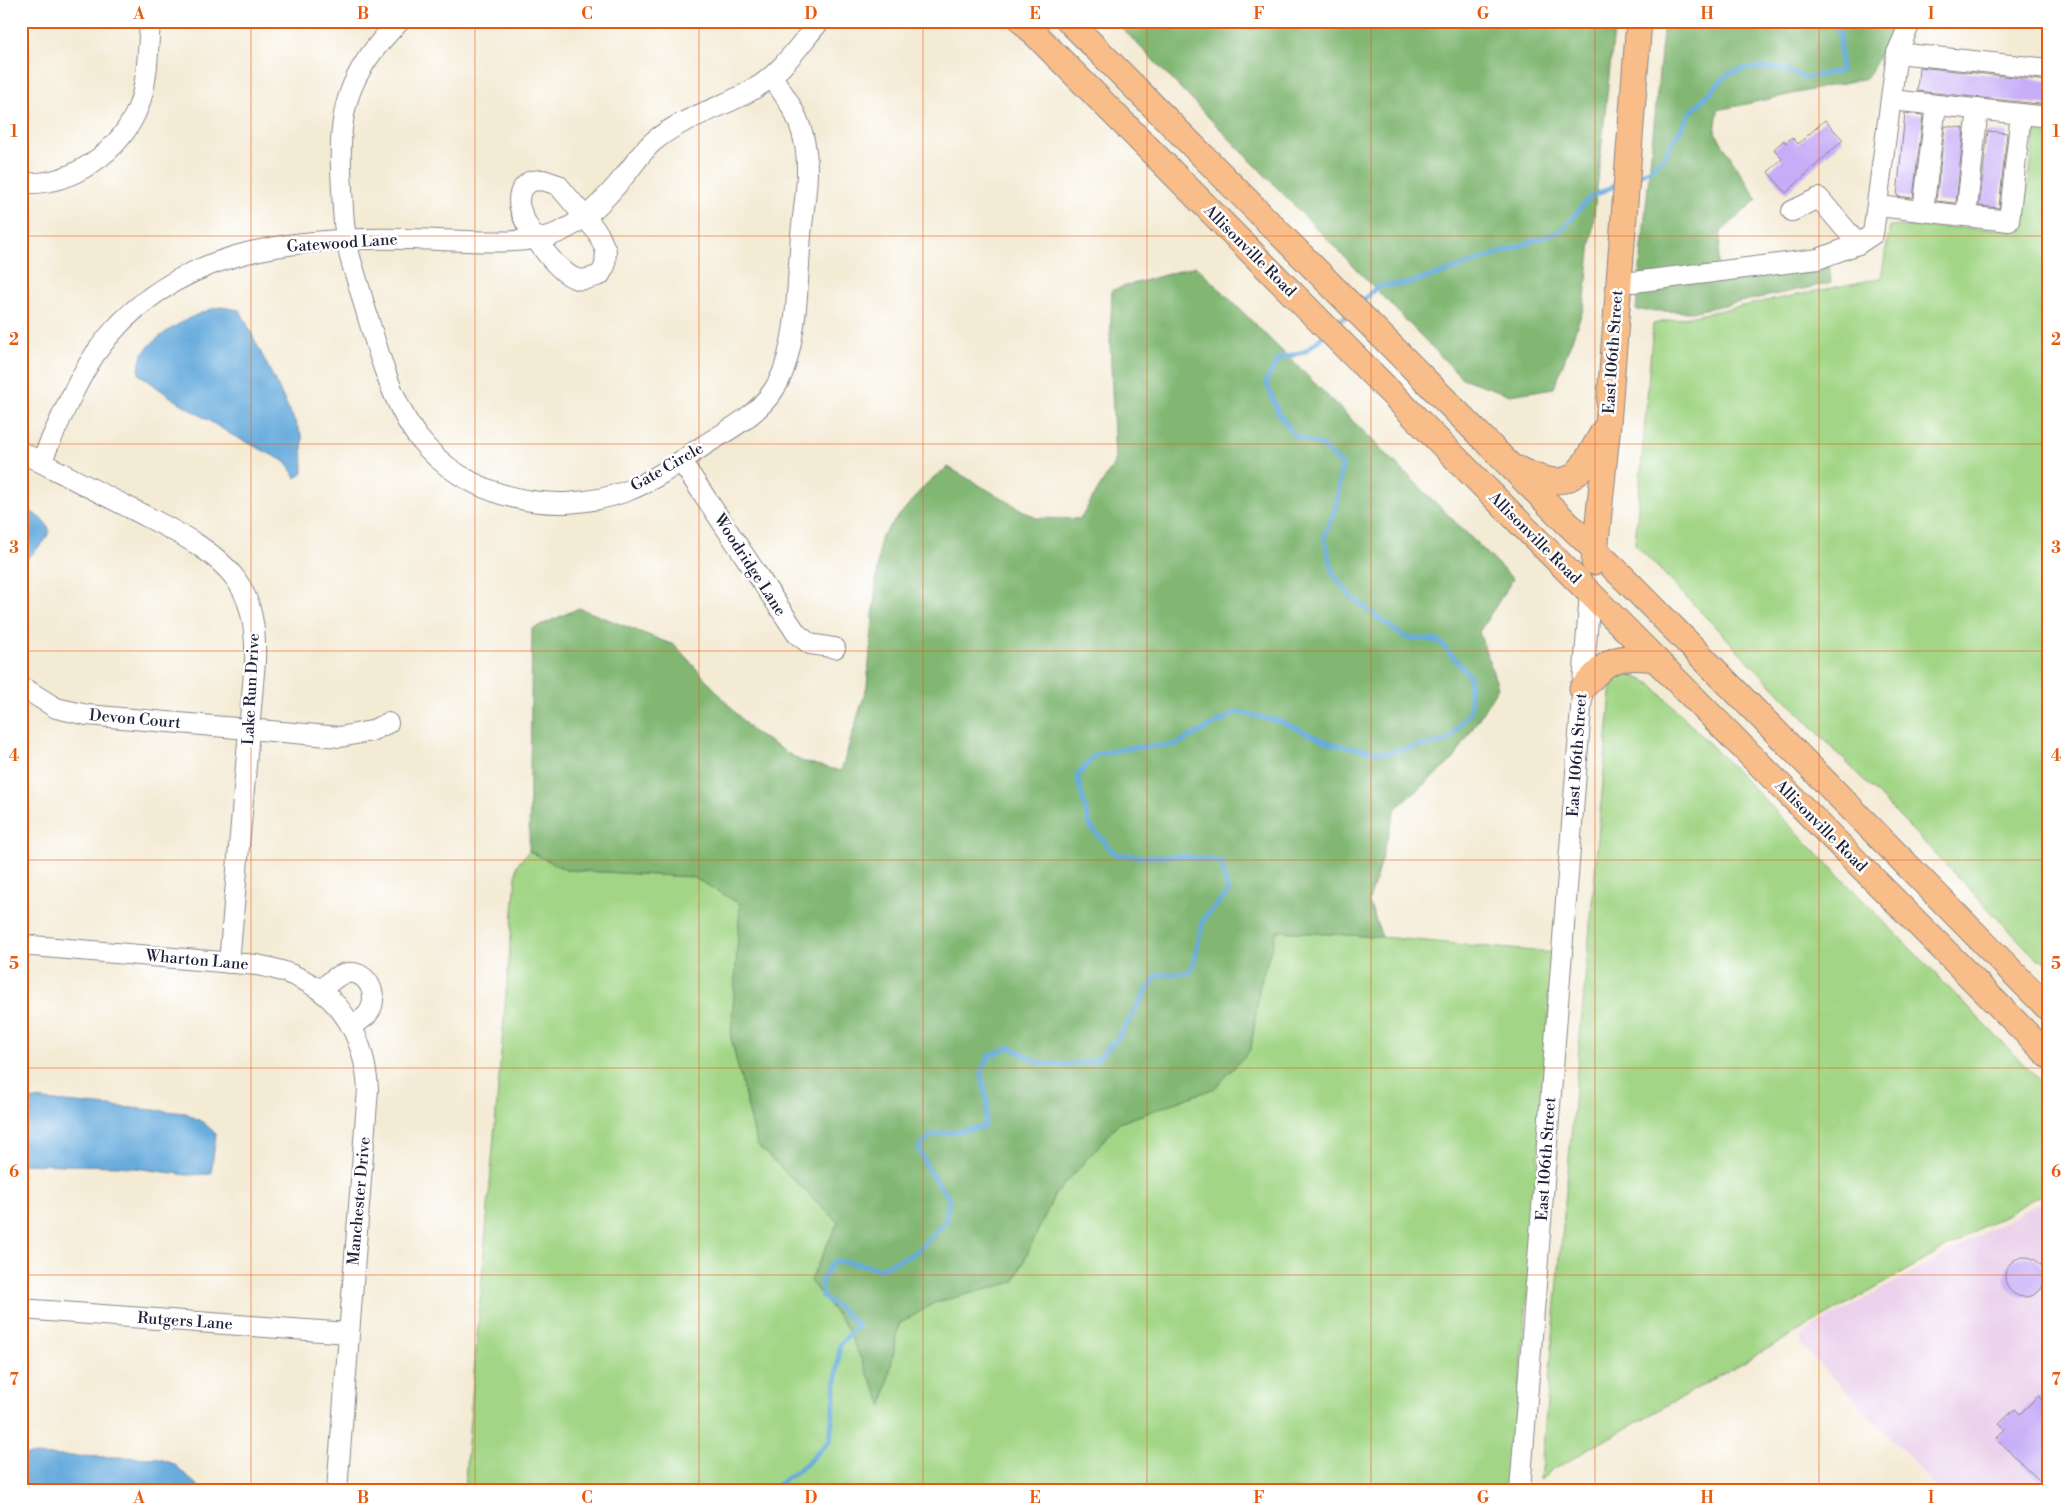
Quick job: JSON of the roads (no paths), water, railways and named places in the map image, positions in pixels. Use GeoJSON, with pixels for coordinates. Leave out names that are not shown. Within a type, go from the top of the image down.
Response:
{"type":"FeatureCollection","features":[{"type":"Feature","properties":{"kind":"main road","name":"Allisonville Road"},"geometry":{"type":"LineString","coordinates":[[1022,21],[2049,1056]]}},
{"type":"Feature","properties":{"kind":"main road","name":"Allisonville Road"},"geometry":{"type":"LineString","coordinates":[[1069,21],[2049,1009]]}},
{"type":"Feature","properties":{"kind":"main road","name":"East 106th Street"},"geometry":{"type":"LineString","coordinates":[[1590,593],[1608,424],[1640,21]]}},
{"type":"Feature","properties":{"kind":"main road"},"geometry":{"type":"LineString","coordinates":[[1511,466],[1548,481],[1563,482],[1582,469],[1608,424]]}},
{"type":"Feature","properties":{"kind":"main road"},"geometry":{"type":"LineString","coordinates":[[1582,689],[1601,668],[1619,658],[1655,659]]}},
{"type":"Feature","properties":{"kind":"street"},"geometry":{"type":"LineString","coordinates":[[21,183],[62,178],[91,165],[117,142],[131,123],[139,104],[145,81],[150,21]]}},
{"type":"Feature","properties":{"kind":"street","name":"Gate Circle"},"geometry":{"type":"LineString","coordinates":[[400,21],[381,39],[365,62],[353,83],[344,109],[339,144],[345,239],[396,402],[418,437],[446,464],[477,485],[518,500],[556,504],[592,502],[628,491],[652,479],[751,415],[773,391],[784,370],[790,349],[796,306],[807,164],[806,150],[794,109],[772,77]]}},
{"type":"Feature","properties":{"kind":"street","name":"Gatewood Lane"},"geometry":{"type":"LineString","coordinates":[[40,462],[95,355],[125,318],[151,296],[172,282],[240,253],[318,241],[345,239],[535,239],[565,230],[594,210],[652,142],[671,129],[754,89],[772,77],[820,21]]}},
{"type":"Feature","properties":{"kind":"street"},"geometry":{"type":"LineString","coordinates":[[1618,280],[1634,282],[1818,259],[1858,244],[1873,234],[1897,54],[1911,21]]}},
{"type":"Feature","properties":{"kind":"street"},"geometry":{"type":"LineString","coordinates":[[1897,54],[2049,69]]}},
{"type":"Feature","properties":{"kind":"street"},"geometry":{"type":"LineString","coordinates":[[1891,100],[2049,117]]}},
{"type":"Feature","properties":{"kind":"street"},"geometry":{"type":"LineString","coordinates":[[1923,211],[1936,105]]}},
{"type":"Feature","properties":{"kind":"street"},"geometry":{"type":"LineString","coordinates":[[1966,216],[1978,109]]}},
{"type":"Feature","properties":{"kind":"street"},"geometry":{"type":"LineString","coordinates":[[1878,206],[2009,221],[2020,114]]}},
{"type":"Feature","properties":{"kind":"street"},"geometry":{"type":"LineString","coordinates":[[530,181],[550,181],[558,186],[584,218],[598,233],[606,251],[605,266],[600,275],[579,280],[570,277],[535,239],[519,208],[520,192],[530,181]]}},
{"type":"Feature","properties":{"kind":"street"},"geometry":{"type":"LineString","coordinates":[[1792,211],[1819,198],[1858,244]]}},
{"type":"Feature","properties":{"kind":"street","name":"Lake Run Drive"},"geometry":{"type":"LineString","coordinates":[[21,452],[180,534],[223,564],[236,579],[250,608],[256,634],[229,963]]}},
{"type":"Feature","properties":{"kind":"street","name":"Woodridge Lane"},"geometry":{"type":"LineString","coordinates":[[681,461],[797,634],[810,644],[835,648]]}},
{"type":"Feature","properties":{"kind":"street","name":"East 106th Street"},"geometry":{"type":"LineString","coordinates":[[1520,1490],[1590,593]]}},
{"type":"Feature","properties":{"kind":"street","name":"Devon Court"},"geometry":{"type":"LineString","coordinates":[[27,690],[56,708],[71,713],[249,730],[340,737],[371,731],[388,723]]}},
{"type":"Feature","properties":{"kind":"street","name":"Wharton Lane"},"geometry":{"type":"LineString","coordinates":[[21,946],[257,965],[286,972],[312,984],[322,991],[338,1006],[351,1026]]}},
{"type":"Feature","properties":{"kind":"street"},"geometry":{"type":"LineString","coordinates":[[322,991],[333,980],[344,974],[351,973],[365,978],[373,992],[373,1004],[367,1014],[351,1026]]}},
{"type":"Feature","properties":{"kind":"street","name":"Manchester Drive"},"geometry":{"type":"LineString","coordinates":[[337,1490],[368,1089],[363,1054],[351,1026]]}},
{"type":"Feature","properties":{"kind":"street","name":"Rutgers Lane"},"geometry":{"type":"LineString","coordinates":[[21,1308],[348,1333]]}},
{"type":"Feature","properties":{"kind":"water"},"geometry":{"type":"Polygon","coordinates":[[[220,307],[240,310],[302,436],[303,473],[296,478],[286,462],[232,435],[169,396],[139,374],[144,352],[168,330],[201,313],[220,307]]]}},
{"type":"Feature","properties":{"kind":"water"},"geometry":{"type":"Polygon","coordinates":[[[21,504],[45,522],[50,531],[44,542],[21,565],[21,504]]]}},
{"type":"Feature","properties":{"kind":"water"},"geometry":{"type":"Polygon","coordinates":[[[21,1098],[186,1113],[204,1123],[216,1134],[211,1174],[187,1175],[120,1166],[21,1164],[21,1098]]]}},
{"type":"Feature","properties":{"kind":"water"},"geometry":{"type":"Polygon","coordinates":[[[21,1455],[157,1458],[174,1464],[202,1490],[21,1490],[21,1455]]]}},
{"type":"Feature","properties":{"kind":"waterway"},"geometry":{"type":"LineString","coordinates":[[1635,177],[1649,170],[1663,158],[1691,112],[1728,74],[1749,68],[1781,68],[1804,78],[1841,71],[1840,36],[1832,21]]}},
{"type":"Feature","properties":{"kind":"waterway"},"geometry":{"type":"LineString","coordinates":[[1359,304],[1378,286],[1406,284],[1444,273],[1561,231],[1589,198],[1620,183]]}},
{"type":"Feature","properties":{"kind":"waterway"},"geometry":{"type":"LineString","coordinates":[[1334,326],[1349,313]]}},
{"type":"Feature","properties":{"kind":"waterway"},"geometry":{"type":"LineString","coordinates":[[771,1490],[805,1465],[830,1440],[840,1344],[858,1325],[838,1307],[822,1297],[822,1278],[834,1261],[855,1263],[879,1269],[915,1253],[946,1221],[949,1198],[927,1168],[919,1147],[932,1135],[984,1127],[988,1104],[981,1073],[989,1056],[1010,1047],[1039,1063],[1065,1065],[1095,1061],[1118,1038],[1157,975],[1189,973],[1194,962],[1203,920],[1228,892],[1221,862],[1184,856],[1143,857],[1115,854],[1090,826],[1077,776],[1095,755],[1128,748],[1175,745],[1238,712],[1282,722],[1332,744],[1382,753],[1448,741],[1471,710],[1469,675],[1439,641],[1404,637],[1350,596],[1333,573],[1324,536],[1336,507],[1342,465],[1322,446],[1295,436],[1278,413],[1266,381],[1279,359],[1306,351],[1324,335]]}}]}
